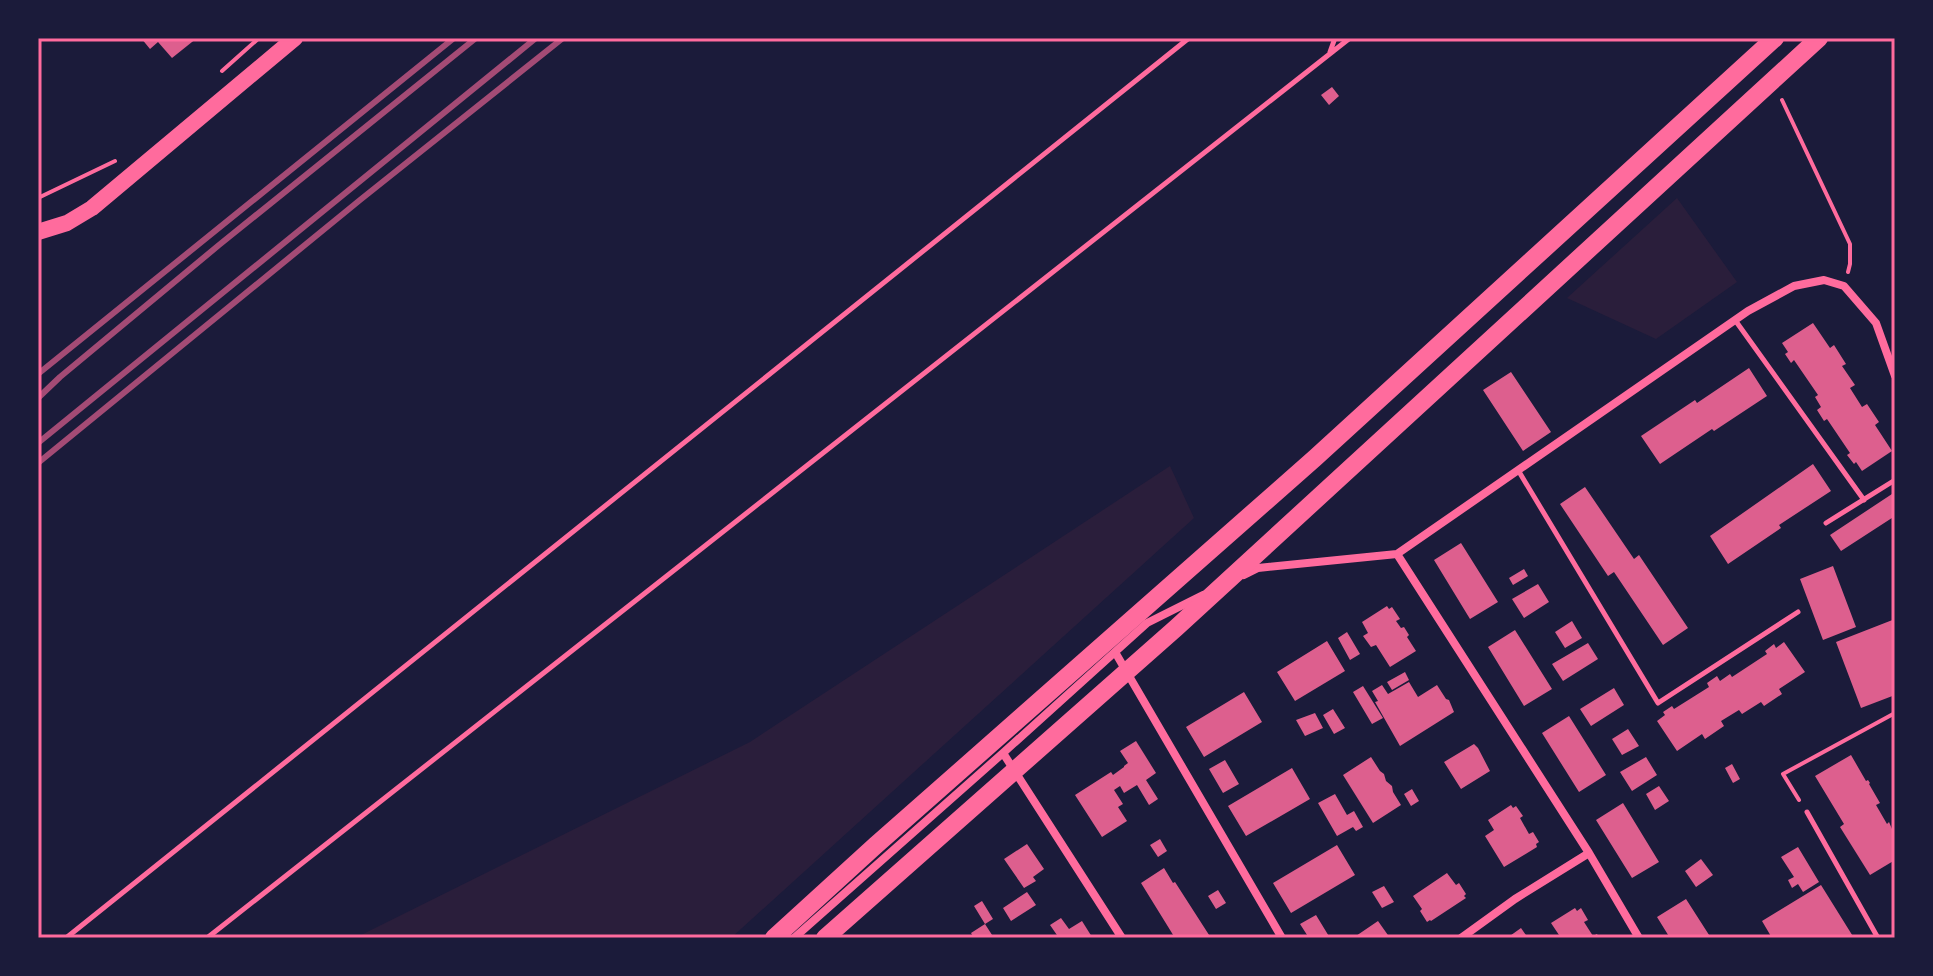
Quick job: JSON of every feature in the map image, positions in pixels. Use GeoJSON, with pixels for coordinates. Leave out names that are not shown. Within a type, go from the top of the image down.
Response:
{"type":"FeatureCollection","features":[{"type":"Feature","properties":{"kind":"highway"},"geometry":{"type":"LineString","coordinates":[[774,938],[1315,458],[1775,38]]}},
{"type":"Feature","properties":{"kind":"highway"},"geometry":{"type":"LineString","coordinates":[[825,938],[1188,617],[1819,38]]}},
{"type":"Feature","properties":{"kind":"main road"},"geometry":{"type":"LineString","coordinates":[[38,232],[67,223],[92,208],[295,38]]}},
{"type":"Feature","properties":{"kind":"street"},"geometry":{"type":"LineString","coordinates":[[794,938],[1147,623],[1258,568],[1397,554],[1748,311],[1794,286],[1824,280],[1844,286],[1876,323],[1895,376]]}},
{"type":"Feature","properties":{"kind":"street"},"geometry":{"type":"LineString","coordinates":[[1397,554],[1589,853],[1639,938]]}},
{"type":"Feature","properties":{"kind":"street"},"geometry":{"type":"LineString","coordinates":[[1115,652],[1282,938]]}},
{"type":"Feature","properties":{"kind":"street"},"geometry":{"type":"LineString","coordinates":[[1003,753],[1122,938]]}},
{"type":"Feature","properties":{"kind":"street"},"geometry":{"type":"LineString","coordinates":[[1461,938],[1515,899],[1589,853]]}},
{"type":"Feature","properties":{"kind":"lane"},"geometry":{"type":"LineString","coordinates":[[66,938],[1189,38]]}},
{"type":"Feature","properties":{"kind":"lane"},"geometry":{"type":"LineString","coordinates":[[1330,53],[1335,38]]}},
{"type":"Feature","properties":{"kind":"lane"},"geometry":{"type":"LineString","coordinates":[[207,938],[1350,38]]}},
{"type":"Feature","properties":{"kind":"lane"},"geometry":{"type":"LineString","coordinates":[[1735,320],[1864,500]]}},
{"type":"Feature","properties":{"kind":"lane"},"geometry":{"type":"LineString","coordinates":[[1518,470],[1658,703],[1798,612]]}},
{"type":"Feature","properties":{"kind":"lane"},"geometry":{"type":"LineString","coordinates":[[1826,523],[1895,480]]}},
{"type":"Feature","properties":{"kind":"lane"},"geometry":{"type":"LineString","coordinates":[[1807,812],[1878,938]]}},
{"type":"Feature","properties":{"kind":"path"},"geometry":{"type":"LineString","coordinates":[[214,77],[259,38]]}},
{"type":"Feature","properties":{"kind":"path"},"geometry":{"type":"LineString","coordinates":[[1785,92],[1782,100],[1850,244],[1850,264],[1844,286]]}},
{"type":"Feature","properties":{"kind":"path"},"geometry":{"type":"LineString","coordinates":[[38,198],[124,156]]}},
{"type":"Feature","properties":{"kind":"path"},"geometry":{"type":"LineString","coordinates":[[1807,812],[1783,774],[1895,713]]}},
{"type":"Feature","properties":{"kind":"shaded area"},"geometry":{"type":"Polygon","coordinates":[[[1677,198],[1737,282],[1656,339],[1567,298],[1677,198]]]}},
{"type":"Feature","properties":{"kind":"shaded area"},"geometry":{"type":"Polygon","coordinates":[[[1170,466],[1194,518],[731,938],[355,938],[750,742],[1170,466]]]}},
{"type":"Feature","properties":{"kind":"building"},"geometry":{"type":"Polygon","coordinates":[[[141,38],[197,38],[172,58],[158,42],[150,49],[141,38]]]}},
{"type":"Feature","properties":{"kind":"building"},"geometry":{"type":"Polygon","coordinates":[[[1332,87],[1339,96],[1329,105],[1321,95],[1332,87]]]}},
{"type":"Feature","properties":{"kind":"building"},"geometry":{"type":"Polygon","coordinates":[[[1813,323],[1830,348],[1834,345],[1846,364],[1842,366],[1855,385],[1850,388],[1862,407],[1867,404],[1879,422],[1875,425],[1892,451],[1862,471],[1847,455],[1850,453],[1827,419],[1824,421],[1817,410],[1821,407],[1815,397],[1818,395],[1794,360],[1791,363],[1785,354],[1788,352],[1782,343],[1813,323]]]}},
{"type":"Feature","properties":{"kind":"building"},"geometry":{"type":"Polygon","coordinates":[[[1749,368],[1767,396],[1660,464],[1641,436],[1749,368]]]}},
{"type":"Feature","properties":{"kind":"building"},"geometry":{"type":"Polygon","coordinates":[[[1511,372],[1551,432],[1523,451],[1483,390],[1511,372]]]}},
{"type":"Feature","properties":{"kind":"building"},"geometry":{"type":"Polygon","coordinates":[[[1813,464],[1831,491],[1728,564],[1710,536],[1813,464]]]}},
{"type":"Feature","properties":{"kind":"building"},"geometry":{"type":"Polygon","coordinates":[[[1585,487],[1634,559],[1639,555],[1688,628],[1663,645],[1614,572],[1608,576],[1560,504],[1585,487]]]}},
{"type":"Feature","properties":{"kind":"building"},"geometry":{"type":"Polygon","coordinates":[[[1895,492],[1895,516],[1841,551],[1830,535],[1895,492]]]}},
{"type":"Feature","properties":{"kind":"building"},"geometry":{"type":"Polygon","coordinates":[[[1461,543],[1498,602],[1470,619],[1434,560],[1461,543]]]}},
{"type":"Feature","properties":{"kind":"building"},"geometry":{"type":"Polygon","coordinates":[[[1833,566],[1856,627],[1823,640],[1800,579],[1833,566]]]}},
{"type":"Feature","properties":{"kind":"building"},"geometry":{"type":"Polygon","coordinates":[[[1524,569],[1528,576],[1513,585],[1509,578],[1524,569]]]}},
{"type":"Feature","properties":{"kind":"building"},"geometry":{"type":"Polygon","coordinates":[[[1538,584],[1549,602],[1524,618],[1512,599],[1538,584]]]}},
{"type":"Feature","properties":{"kind":"building"},"geometry":{"type":"Polygon","coordinates":[[[1387,606],[1389,609],[1392,607],[1400,619],[1396,621],[1401,628],[1404,627],[1416,651],[1390,667],[1376,645],[1371,647],[1363,636],[1368,633],[1362,622],[1387,606]]]}},
{"type":"Feature","properties":{"kind":"building"},"geometry":{"type":"Polygon","coordinates":[[[1895,619],[1895,695],[1861,708],[1836,642],[1895,619]]]}},
{"type":"Feature","properties":{"kind":"building"},"geometry":{"type":"Polygon","coordinates":[[[1572,621],[1582,638],[1565,648],[1555,632],[1572,621]]]}},
{"type":"Feature","properties":{"kind":"building"},"geometry":{"type":"Polygon","coordinates":[[[1515,630],[1552,689],[1524,706],[1488,647],[1515,630]]]}},
{"type":"Feature","properties":{"kind":"building"},"geometry":{"type":"Polygon","coordinates":[[[1347,632],[1360,654],[1350,660],[1338,638],[1347,632]]]}},
{"type":"Feature","properties":{"kind":"building"},"geometry":{"type":"Polygon","coordinates":[[[1327,641],[1345,671],[1295,701],[1277,672],[1327,641]]]}},
{"type":"Feature","properties":{"kind":"building"},"geometry":{"type":"Polygon","coordinates":[[[1784,642],[1805,672],[1779,689],[1782,694],[1764,706],[1761,702],[1742,714],[1739,710],[1721,721],[1724,726],[1705,739],[1702,734],[1677,751],[1657,721],[1665,715],[1663,712],[1672,706],[1674,709],[1709,687],[1707,683],[1717,676],[1720,681],[1730,674],[1732,677],[1767,654],[1765,651],[1774,644],[1776,648],[1784,642]]]}},
{"type":"Feature","properties":{"kind":"building"},"geometry":{"type":"Polygon","coordinates":[[[1588,643],[1598,659],[1563,681],[1552,664],[1588,643]]]}},
{"type":"Feature","properties":{"kind":"building"},"geometry":{"type":"Polygon","coordinates":[[[1405,672],[1409,680],[1392,690],[1387,682],[1405,672]]]}},
{"type":"Feature","properties":{"kind":"building"},"geometry":{"type":"Polygon","coordinates":[[[1409,682],[1418,697],[1437,685],[1454,712],[1400,746],[1372,691],[1382,685],[1388,694],[1409,682]]]}},
{"type":"Feature","properties":{"kind":"building"},"geometry":{"type":"Polygon","coordinates":[[[1363,686],[1383,718],[1372,724],[1353,692],[1363,686]]]}},
{"type":"Feature","properties":{"kind":"building"},"geometry":{"type":"Polygon","coordinates":[[[1614,688],[1624,705],[1591,726],[1580,709],[1614,688]]]}},
{"type":"Feature","properties":{"kind":"building"},"geometry":{"type":"Polygon","coordinates":[[[1244,692],[1262,722],[1204,757],[1186,727],[1244,692]]]}},
{"type":"Feature","properties":{"kind":"building"},"geometry":{"type":"Polygon","coordinates":[[[1333,709],[1345,728],[1334,734],[1323,715],[1333,709]]]}},
{"type":"Feature","properties":{"kind":"building"},"geometry":{"type":"Polygon","coordinates":[[[1315,713],[1323,728],[1305,736],[1296,720],[1315,713]]]}},
{"type":"Feature","properties":{"kind":"building"},"geometry":{"type":"Polygon","coordinates":[[[1569,716],[1606,775],[1579,792],[1542,733],[1569,716]]]}},
{"type":"Feature","properties":{"kind":"building"},"geometry":{"type":"Polygon","coordinates":[[[1628,729],[1639,746],[1622,755],[1612,739],[1628,729]]]}},
{"type":"Feature","properties":{"kind":"building"},"geometry":{"type":"Polygon","coordinates":[[[1136,741],[1156,773],[1146,780],[1158,799],[1149,805],[1137,785],[1124,793],[1120,786],[1114,790],[1123,804],[1118,807],[1127,821],[1102,837],[1075,795],[1124,767],[1128,763],[1120,751],[1136,741]]]}},
{"type":"Feature","properties":{"kind":"building"},"geometry":{"type":"Polygon","coordinates":[[[1474,744],[1490,771],[1461,789],[1444,762],[1474,744]]]}},
{"type":"Feature","properties":{"kind":"building"},"geometry":{"type":"Polygon","coordinates":[[[1851,755],[1870,783],[1880,803],[1876,805],[1895,836],[1895,860],[1870,875],[1840,827],[1844,824],[1815,776],[1851,755]]]}},
{"type":"Feature","properties":{"kind":"building"},"geometry":{"type":"Polygon","coordinates":[[[1371,757],[1392,786],[1401,805],[1373,823],[1343,775],[1371,757]]]}},
{"type":"Feature","properties":{"kind":"building"},"geometry":{"type":"Polygon","coordinates":[[[1646,757],[1657,775],[1632,791],[1620,772],[1646,757]]]}},
{"type":"Feature","properties":{"kind":"building"},"geometry":{"type":"Polygon","coordinates":[[[1225,760],[1239,784],[1223,793],[1209,769],[1225,760]]]}},
{"type":"Feature","properties":{"kind":"building"},"geometry":{"type":"Polygon","coordinates":[[[1732,764],[1740,779],[1733,783],[1725,768],[1732,764]]]}},
{"type":"Feature","properties":{"kind":"building"},"geometry":{"type":"Polygon","coordinates":[[[1292,768],[1310,799],[1246,836],[1228,806],[1292,768]]]}},
{"type":"Feature","properties":{"kind":"building"},"geometry":{"type":"Polygon","coordinates":[[[1659,786],[1669,801],[1655,810],[1646,794],[1659,786]]]}},
{"type":"Feature","properties":{"kind":"building"},"geometry":{"type":"Polygon","coordinates":[[[1412,789],[1419,801],[1411,806],[1404,794],[1412,789]]]}},
{"type":"Feature","properties":{"kind":"building"},"geometry":{"type":"Polygon","coordinates":[[[1335,794],[1347,815],[1354,811],[1363,827],[1356,831],[1353,827],[1337,836],[1318,803],[1335,794]]]}},
{"type":"Feature","properties":{"kind":"building"},"geometry":{"type":"Polygon","coordinates":[[[1623,803],[1659,862],[1632,878],[1596,820],[1623,803]]]}},
{"type":"Feature","properties":{"kind":"building"},"geometry":{"type":"Polygon","coordinates":[[[1511,805],[1513,808],[1516,806],[1529,834],[1533,832],[1539,842],[1537,847],[1504,867],[1485,836],[1494,830],[1488,820],[1511,805]]]}},
{"type":"Feature","properties":{"kind":"building"},"geometry":{"type":"Polygon","coordinates":[[[1160,839],[1167,851],[1158,857],[1150,845],[1160,839]]]}},
{"type":"Feature","properties":{"kind":"building"},"geometry":{"type":"Polygon","coordinates":[[[1027,844],[1044,869],[1033,877],[1036,881],[1024,888],[1004,859],[1027,844]]]}},
{"type":"Feature","properties":{"kind":"building"},"geometry":{"type":"Polygon","coordinates":[[[1337,845],[1355,875],[1291,913],[1273,883],[1337,845]]]}},
{"type":"Feature","properties":{"kind":"building"},"geometry":{"type":"Polygon","coordinates":[[[1798,847],[1819,882],[1803,892],[1798,884],[1792,888],[1788,880],[1794,877],[1781,857],[1798,847]]]}},
{"type":"Feature","properties":{"kind":"building"},"geometry":{"type":"Polygon","coordinates":[[[1701,859],[1713,875],[1696,887],[1685,871],[1701,859]]]}},
{"type":"Feature","properties":{"kind":"building"},"geometry":{"type":"Polygon","coordinates":[[[1164,868],[1211,938],[1175,938],[1141,883],[1164,868]]]}},
{"type":"Feature","properties":{"kind":"building"},"geometry":{"type":"Polygon","coordinates":[[[1447,873],[1456,885],[1459,883],[1466,898],[1427,922],[1413,896],[1447,873]]]}},
{"type":"Feature","properties":{"kind":"building"},"geometry":{"type":"Polygon","coordinates":[[[1821,885],[1854,938],[1772,938],[1762,921],[1821,885]]]}},
{"type":"Feature","properties":{"kind":"building"},"geometry":{"type":"Polygon","coordinates":[[[1384,886],[1394,902],[1382,908],[1372,892],[1384,886]]]}},
{"type":"Feature","properties":{"kind":"building"},"geometry":{"type":"Polygon","coordinates":[[[1218,890],[1226,903],[1216,909],[1208,896],[1218,890]]]}},
{"type":"Feature","properties":{"kind":"building"},"geometry":{"type":"Polygon","coordinates":[[[1027,892],[1036,905],[1011,921],[1003,908],[1027,892]]]}},
{"type":"Feature","properties":{"kind":"building"},"geometry":{"type":"Polygon","coordinates":[[[1686,899],[1711,938],[1670,938],[1657,917],[1686,899]]]}},
{"type":"Feature","properties":{"kind":"building"},"geometry":{"type":"Polygon","coordinates":[[[982,901],[993,919],[985,924],[974,906],[982,901]]]}},
{"type":"Feature","properties":{"kind":"building"},"geometry":{"type":"Polygon","coordinates":[[[1575,908],[1577,911],[1581,908],[1588,920],[1584,922],[1593,936],[1597,934],[1599,938],[1561,938],[1551,923],[1575,908]]]}},
{"type":"Feature","properties":{"kind":"building"},"geometry":{"type":"Polygon","coordinates":[[[1316,915],[1330,938],[1309,938],[1300,924],[1316,915]]]}},
{"type":"Feature","properties":{"kind":"building"},"geometry":{"type":"Polygon","coordinates":[[[1061,918],[1069,929],[1082,921],[1092,937],[1059,938],[1050,925],[1061,918]]]}},
{"type":"Feature","properties":{"kind":"building"},"geometry":{"type":"Polygon","coordinates":[[[1378,921],[1390,938],[1353,938],[1378,921]]]}},
{"type":"Feature","properties":{"kind":"building"},"geometry":{"type":"Polygon","coordinates":[[[985,924],[994,938],[974,938],[971,933],[985,924]]]}},
{"type":"Feature","properties":{"kind":"building"},"geometry":{"type":"Polygon","coordinates":[[[1521,928],[1528,938],[1507,938],[1521,928]]]}},
{"type":"Feature","properties":{"kind":"railway"},"geometry":{"type":"LineString","coordinates":[[38,374],[454,38]]}},
{"type":"Feature","properties":{"kind":"railway"},"geometry":{"type":"LineString","coordinates":[[38,398],[219,245],[476,38]]}},
{"type":"Feature","properties":{"kind":"railway"},"geometry":{"type":"LineString","coordinates":[[38,443],[536,38]]}},
{"type":"Feature","properties":{"kind":"railway"},"geometry":{"type":"LineString","coordinates":[[38,463],[563,38]]}}]}
